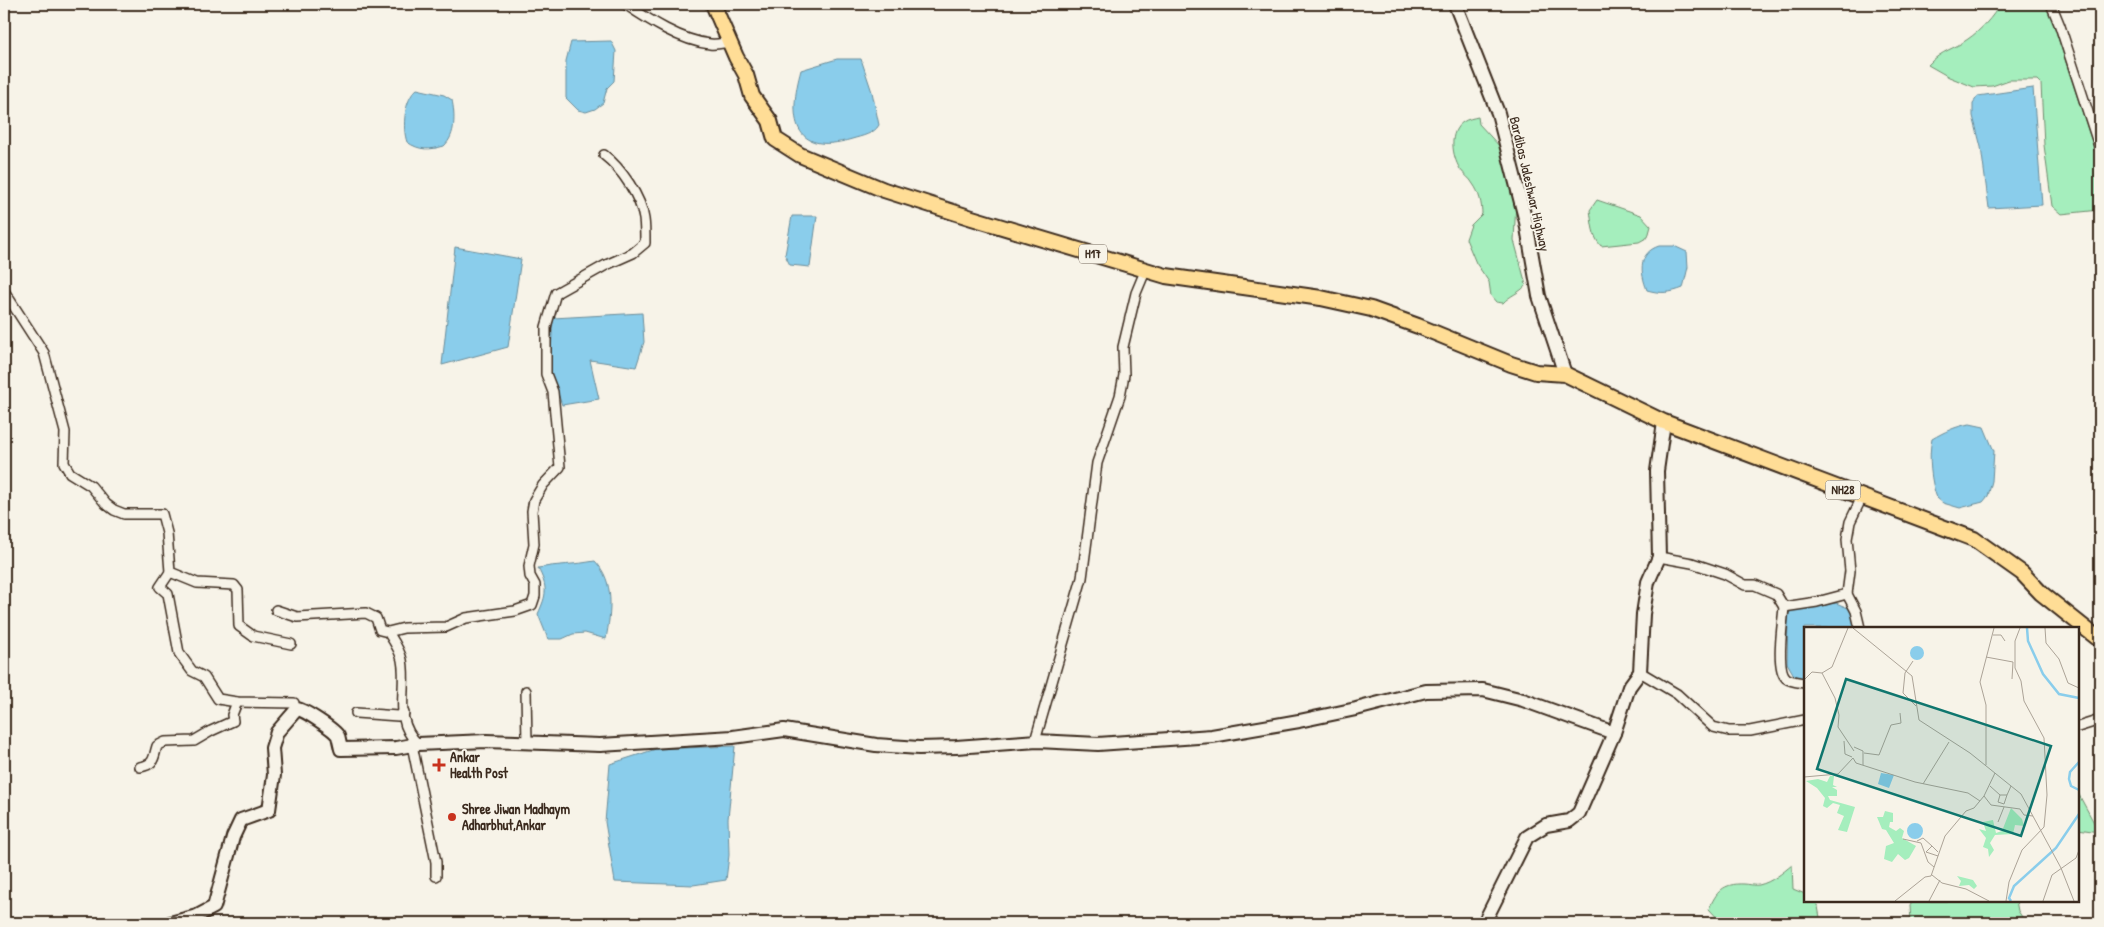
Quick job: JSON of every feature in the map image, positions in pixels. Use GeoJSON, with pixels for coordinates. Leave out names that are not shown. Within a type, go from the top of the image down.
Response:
{"type":"FeatureCollection","features":[{"type":"Feature","properties":{"kind":"main road","name":"H17"},"geometry":{"type":"LineString","coordinates":[[713,4],[746,75],[752,96],[770,121],[775,139],[800,155],[884,190],[1166,276],[1321,298],[1371,309],[1511,364],[1536,372],[1565,374]]}},
{"type":"Feature","properties":{"kind":"main road","name":"NH28"},"geometry":{"type":"LineString","coordinates":[[1565,374],[1664,422],[1974,540],[2022,573],[2041,593],[2100,640]]}},
{"type":"Feature","properties":{"kind":"street"},"geometry":{"type":"LineString","coordinates":[[625,4],[650,20],[697,41],[711,44],[730,42]]}},
{"type":"Feature","properties":{"kind":"street","name":"Bardibas Jaleshwar Highway"},"geometry":{"type":"LineString","coordinates":[[1455,4],[1498,113],[1526,222],[1539,296],[1565,374]]}},
{"type":"Feature","properties":{"kind":"street"},"geometry":{"type":"LineString","coordinates":[[2051,4],[2100,149]]}},
{"type":"Feature","properties":{"kind":"street"},"geometry":{"type":"LineString","coordinates":[[276,610],[297,617],[366,612],[376,618],[380,630],[388,632],[404,628],[446,627],[466,618],[515,611],[532,605],[535,591],[530,571],[534,544],[532,510],[534,500],[543,485],[560,467],[553,392],[546,374],[546,327],[556,293],[632,253],[645,243],[644,216],[632,188],[613,162],[604,155]]}},
{"type":"Feature","properties":{"kind":"street"},"geometry":{"type":"LineString","coordinates":[[1035,741],[1082,578],[1097,464],[1120,396],[1124,375],[1123,347],[1136,293],[1146,269]]}},
{"type":"Feature","properties":{"kind":"street"},"geometry":{"type":"LineString","coordinates":[[4,291],[44,353],[65,432],[64,462],[70,473],[91,486],[106,504],[114,510],[124,514],[162,514],[167,533],[170,572],[160,587],[168,594],[179,653],[192,672],[204,676],[218,699],[237,702],[294,703]]}},
{"type":"Feature","properties":{"kind":"street"},"geometry":{"type":"LineString","coordinates":[[1484,923],[1527,837],[1546,825],[1568,821],[1579,814],[1614,733],[1629,687],[1640,672],[1643,614],[1648,582],[1659,557],[1656,471],[1664,422]]}},
{"type":"Feature","properties":{"kind":"street"},"geometry":{"type":"LineString","coordinates":[[1860,627],[1856,611],[1847,594],[1850,571],[1847,539],[1850,522],[1862,497]]}},
{"type":"Feature","properties":{"kind":"street"},"geometry":{"type":"LineString","coordinates":[[1659,557],[1692,563],[1776,594],[1784,607],[1781,668],[1786,678],[1804,683]]}},
{"type":"Feature","properties":{"kind":"street"},"geometry":{"type":"LineString","coordinates":[[170,572],[197,583],[234,585],[238,590],[239,626],[253,636],[291,644]]}},
{"type":"Feature","properties":{"kind":"street"},"geometry":{"type":"LineString","coordinates":[[1784,607],[1817,602],[1847,594]]}},
{"type":"Feature","properties":{"kind":"street"},"geometry":{"type":"LineString","coordinates":[[388,632],[402,658],[401,693],[406,729],[415,744],[436,862],[436,876]]}},
{"type":"Feature","properties":{"kind":"street"},"geometry":{"type":"LineString","coordinates":[[1640,672],[1677,694],[1712,727],[1729,731],[1750,731],[1804,720]]}},
{"type":"Feature","properties":{"kind":"street"},"geometry":{"type":"LineString","coordinates":[[170,923],[197,916],[214,907],[232,837],[241,820],[269,810],[274,775],[272,748],[278,732],[297,709],[302,709],[316,720],[330,727],[338,736],[341,749],[396,748],[415,744],[486,741],[600,746],[733,737],[784,730],[876,745],[919,748],[1035,741],[1098,744],[1212,736],[1356,710],[1426,691],[1483,690],[1523,700],[1614,733]]}},
{"type":"Feature","properties":{"kind":"street"},"geometry":{"type":"LineString","coordinates":[[526,691],[527,743]]}},
{"type":"Feature","properties":{"kind":"street"},"geometry":{"type":"LineString","coordinates":[[140,766],[150,765],[157,746],[165,742],[194,741],[211,731],[230,724],[233,722],[232,715],[237,702]]}},
{"type":"Feature","properties":{"kind":"street"},"geometry":{"type":"LineString","coordinates":[[356,713],[398,716],[404,713]]}},
{"type":"Feature","properties":{"kind":"street"},"geometry":{"type":"LineString","coordinates":[[2079,727],[2100,720]]}},
{"type":"Feature","properties":{"kind":"green space"},"geometry":{"type":"Polygon","coordinates":[[[2000,4],[2047,4],[2100,166],[2100,210],[2061,214],[2052,206],[2044,145],[2041,84],[2037,80],[2009,80],[1992,86],[1974,87],[1949,77],[1928,65],[1938,56],[1963,43],[1978,32],[2000,4]]]}},
{"type":"Feature","properties":{"kind":"green space"},"geometry":{"type":"Polygon","coordinates":[[[1478,117],[1479,124],[1502,149],[1506,172],[1516,202],[1514,240],[1526,285],[1503,303],[1496,302],[1491,296],[1489,282],[1476,263],[1466,239],[1471,225],[1482,214],[1480,198],[1470,180],[1457,164],[1453,151],[1453,138],[1458,126],[1465,121],[1478,117]]]}},
{"type":"Feature","properties":{"kind":"green space"},"geometry":{"type":"Polygon","coordinates":[[[1597,200],[1641,215],[1651,226],[1648,237],[1639,242],[1601,246],[1594,234],[1590,210],[1597,200]]]}},
{"type":"Feature","properties":{"kind":"green space"},"geometry":{"type":"Polygon","coordinates":[[[2079,795],[2099,832],[2079,829],[2079,795]]]}},
{"type":"Feature","properties":{"kind":"green space"},"geometry":{"type":"Polygon","coordinates":[[[1792,865],[1793,889],[1804,894],[1804,902],[1817,902],[1821,923],[1722,923],[1709,909],[1714,898],[1726,887],[1737,884],[1764,884],[1777,877],[1792,865]]]}},
{"type":"Feature","properties":{"kind":"green space"},"geometry":{"type":"Polygon","coordinates":[[[1912,902],[2016,902],[2018,911],[2026,923],[1911,923],[1912,902]]]}},
{"type":"Feature","properties":{"kind":"water"},"geometry":{"type":"Polygon","coordinates":[[[611,41],[616,51],[614,81],[607,88],[603,103],[595,109],[586,112],[578,110],[566,98],[566,61],[571,42],[611,41]]]}},
{"type":"Feature","properties":{"kind":"water"},"geometry":{"type":"Polygon","coordinates":[[[837,59],[861,59],[872,92],[879,125],[871,133],[864,136],[832,143],[817,142],[806,137],[799,129],[796,117],[795,103],[801,70],[837,59]]]}},
{"type":"Feature","properties":{"kind":"water"},"geometry":{"type":"Polygon","coordinates":[[[2033,88],[2042,205],[1989,208],[1981,147],[1973,116],[1973,103],[1978,96],[2033,88]]]}},
{"type":"Feature","properties":{"kind":"water"},"geometry":{"type":"Polygon","coordinates":[[[417,89],[444,95],[452,100],[454,112],[453,131],[444,146],[425,149],[407,142],[405,136],[405,114],[409,100],[417,89]]]}},
{"type":"Feature","properties":{"kind":"water"},"geometry":{"type":"Polygon","coordinates":[[[792,216],[817,216],[810,267],[790,265],[785,255],[792,216]]]}},
{"type":"Feature","properties":{"kind":"water"},"geometry":{"type":"Polygon","coordinates":[[[1659,246],[1674,246],[1687,252],[1688,267],[1683,288],[1665,292],[1647,290],[1642,270],[1644,258],[1652,249],[1659,246]]]}},
{"type":"Feature","properties":{"kind":"water"},"geometry":{"type":"Polygon","coordinates":[[[455,247],[521,259],[508,347],[442,365],[455,247]]]}},
{"type":"Feature","properties":{"kind":"water"},"geometry":{"type":"Polygon","coordinates":[[[642,313],[644,342],[636,367],[590,360],[599,399],[562,405],[550,370],[553,318],[642,313]]]}},
{"type":"Feature","properties":{"kind":"water"},"geometry":{"type":"Polygon","coordinates":[[[1970,424],[1984,427],[1994,451],[1992,481],[1988,496],[1983,502],[1960,508],[1943,503],[1937,498],[1933,485],[1930,453],[1932,439],[1955,428],[1970,424]]]}},
{"type":"Feature","properties":{"kind":"water"},"geometry":{"type":"Polygon","coordinates":[[[595,561],[606,578],[609,588],[610,608],[606,639],[585,633],[573,634],[562,639],[548,639],[538,614],[545,596],[545,586],[538,568],[595,561]]]}},
{"type":"Feature","properties":{"kind":"water"},"geometry":{"type":"Polygon","coordinates":[[[1836,603],[1853,610],[1857,627],[1804,627],[1804,680],[1795,677],[1787,663],[1788,618],[1791,608],[1836,603]]]}},
{"type":"Feature","properties":{"kind":"water"},"geometry":{"type":"Polygon","coordinates":[[[735,746],[728,819],[729,855],[726,880],[693,885],[615,882],[605,822],[610,764],[656,749],[735,746]]]}},
{"type":"Feature","properties":{"kind":"place","name":"Ankar Health Post"},"geometry":{"type":"Point","coordinates":[439,765]}},
{"type":"Feature","properties":{"kind":"place","name":"Shree Jiwan Madhaym Adharbhut,Ankar"},"geometry":{"type":"Point","coordinates":[452,817]}}]}
